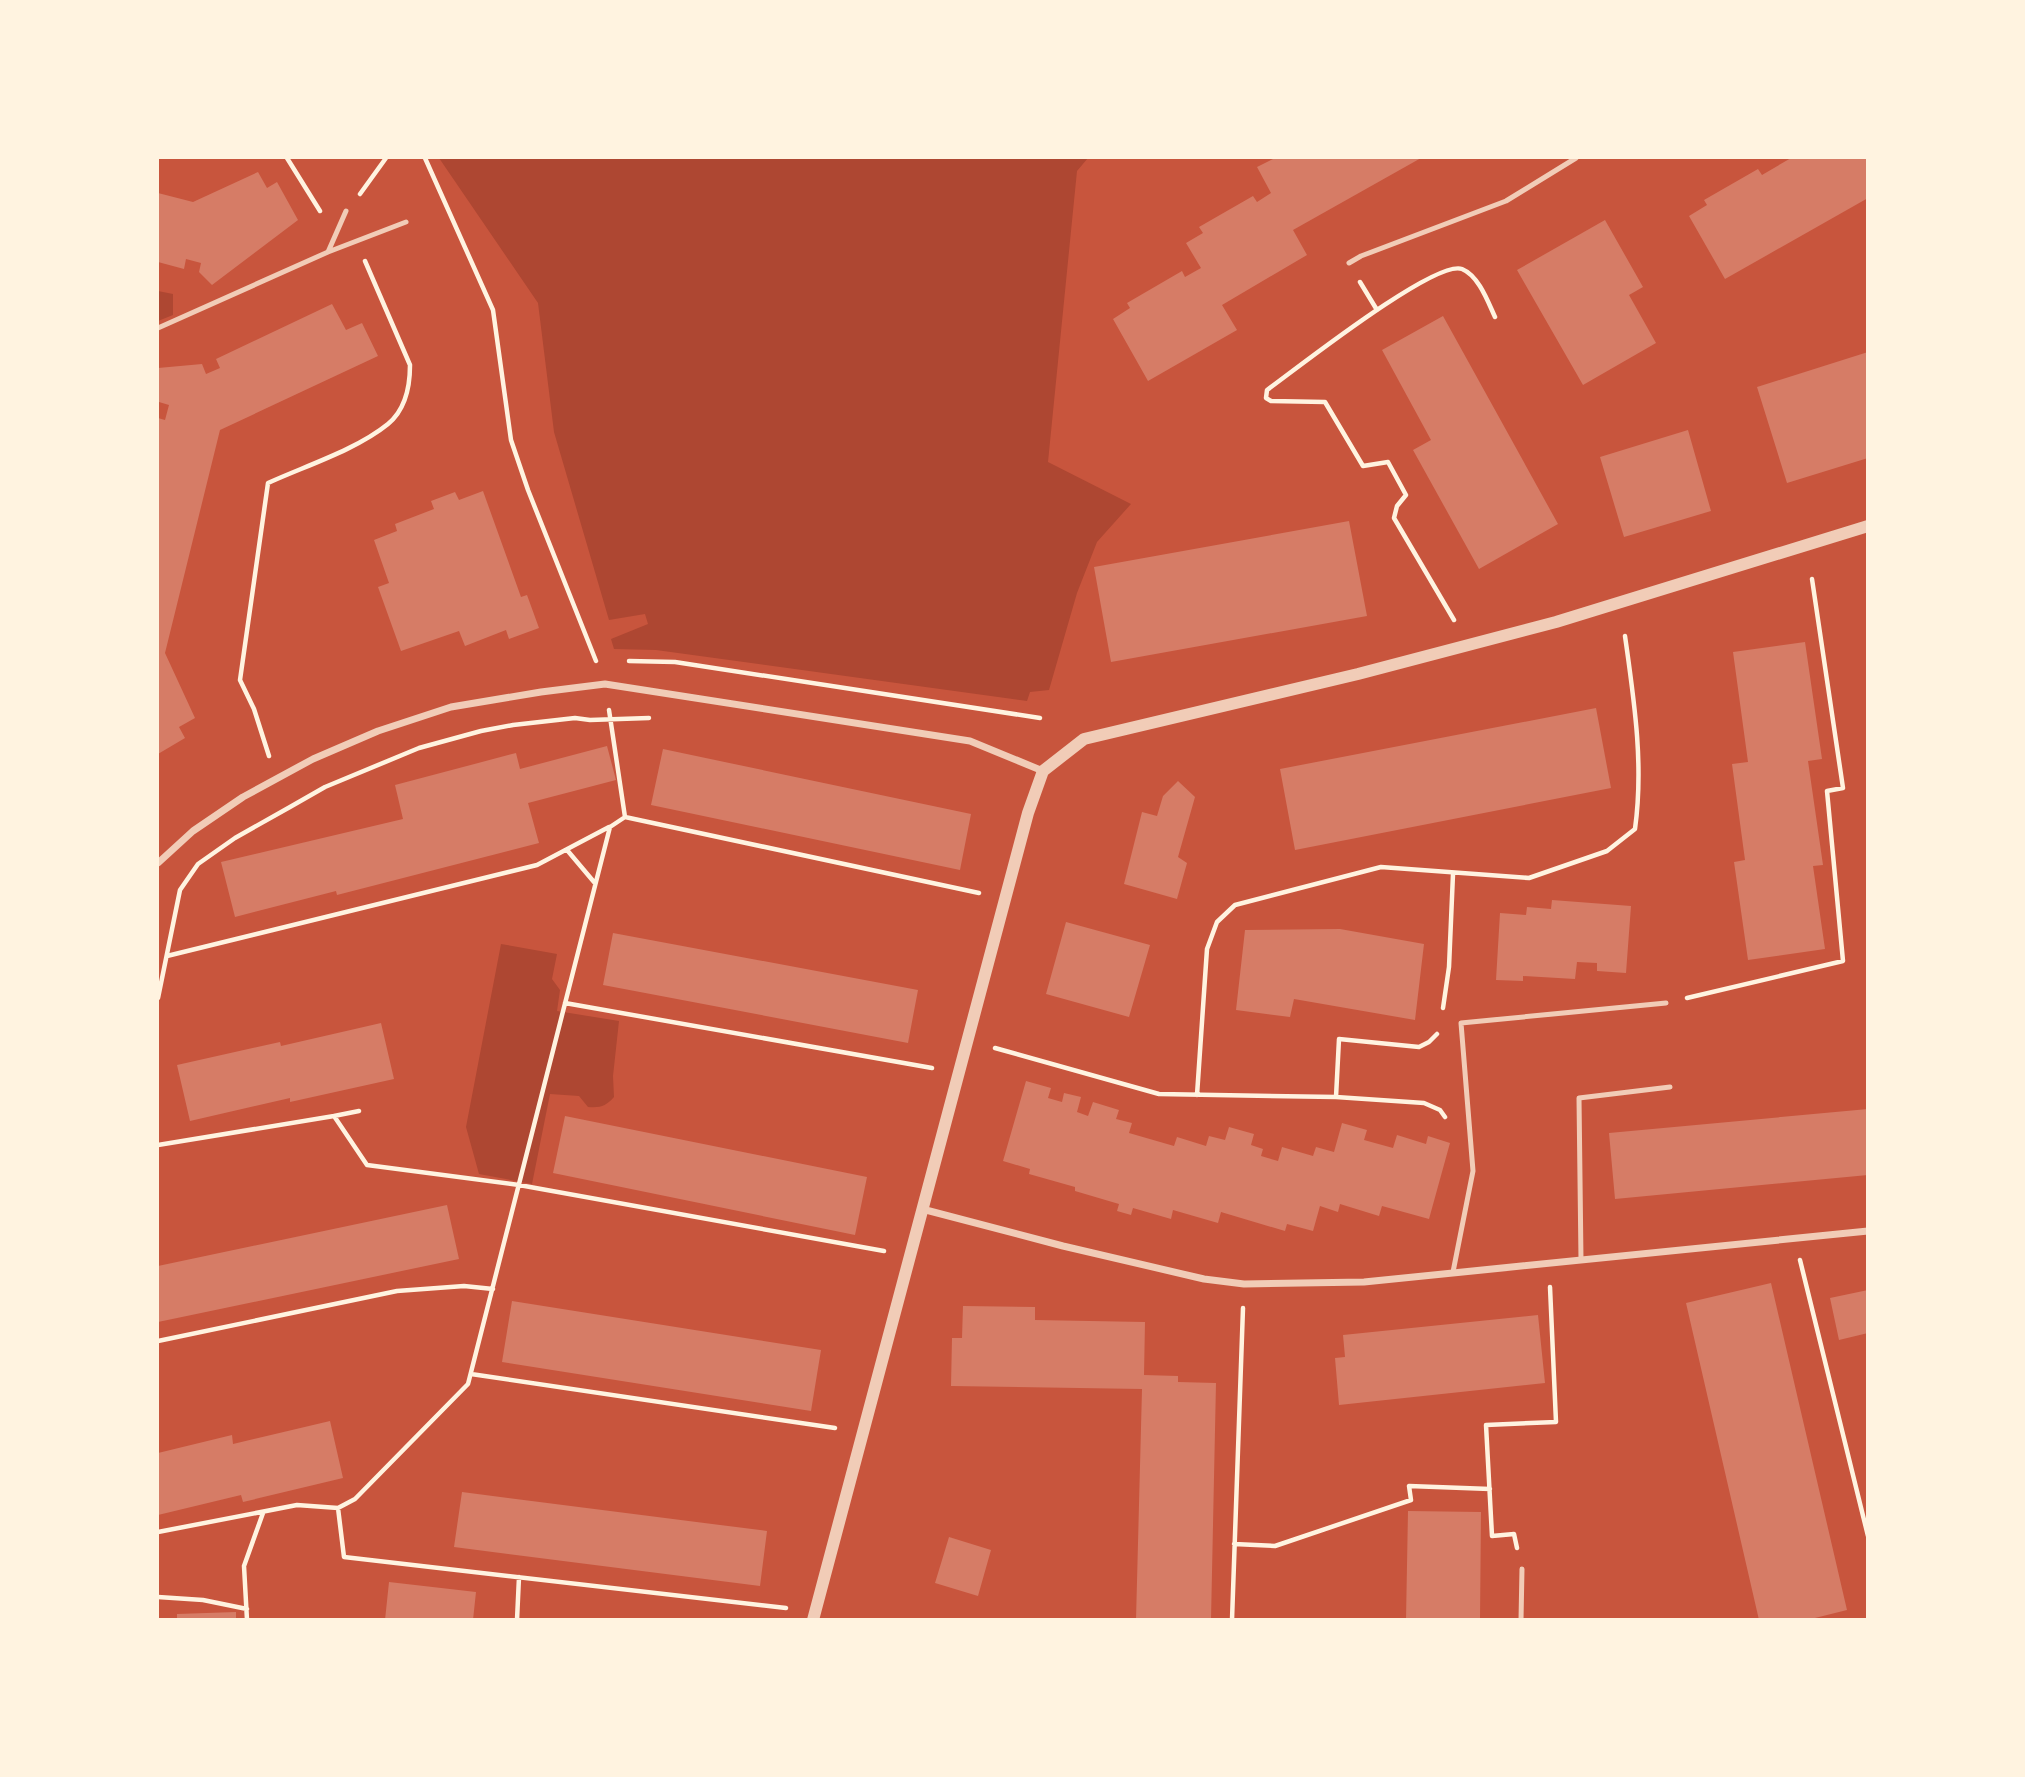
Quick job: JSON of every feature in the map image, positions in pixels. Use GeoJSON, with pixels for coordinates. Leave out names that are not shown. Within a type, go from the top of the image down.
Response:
{"type":"FeatureCollection","features":[{"type":"Feature","properties":{"kind":"street"},"geometry":{"type":"LineString","coordinates":[[813,1619],[1028,813],[1043,771],[1084,739],[1358,674],[1556,622],[1867,526]]}},
{"type":"Feature","properties":{"kind":"street"},"geometry":{"type":"LineString","coordinates":[[158,863],[193,831],[243,797],[313,759],[378,731],[451,707],[605,684],[970,741],[1043,771]]}},
{"type":"Feature","properties":{"kind":"street"},"geometry":{"type":"LineString","coordinates":[[921,1209],[1204,1279],[1244,1284],[1364,1282],[1867,1231]]}},
{"type":"Feature","properties":{"kind":"lane"},"geometry":{"type":"LineString","coordinates":[[1349,263],[1361,256],[1506,201],[1576,158]]}},
{"type":"Feature","properties":{"kind":"lane"},"geometry":{"type":"LineString","coordinates":[[328,252],[346,211]]}},
{"type":"Feature","properties":{"kind":"lane"},"geometry":{"type":"LineString","coordinates":[[158,328],[328,252],[405,222]]}},
{"type":"Feature","properties":{"kind":"lane"},"geometry":{"type":"LineString","coordinates":[[1453,1272],[1473,1171],[1461,1023],[1666,1003]]}},
{"type":"Feature","properties":{"kind":"lane"},"geometry":{"type":"LineString","coordinates":[[1581,1260],[1578,1098],[1670,1087]]}},
{"type":"Feature","properties":{"kind":"lane"},"geometry":{"type":"LineString","coordinates":[[1521,1619],[1522,1569]]}},
{"type":"Feature","properties":{"kind":"path"},"geometry":{"type":"LineString","coordinates":[[288,158],[322,214],[342,220]]}},
{"type":"Feature","properties":{"kind":"path"},"geometry":{"type":"LineString","coordinates":[[346,211],[386,158]]}},
{"type":"Feature","properties":{"kind":"path"},"geometry":{"type":"LineString","coordinates":[[425,158],[493,310],[511,440],[528,490],[605,684],[625,817]]}},
{"type":"Feature","properties":{"kind":"path"},"geometry":{"type":"LineString","coordinates":[[271,760],[254,709],[240,680],[268,484],[360,442],[390,423],[405,399],[410,383],[410,365],[356,241]]}},
{"type":"Feature","properties":{"kind":"path"},"geometry":{"type":"LineString","coordinates":[[1454,620],[1394,518],[1397,506],[1406,495],[1388,462],[1363,467],[1325,402],[1272,401],[1266,398],[1267,390],[1377,310],[1435,275],[1451,269],[1462,269],[1474,278],[1495,317]]}},
{"type":"Feature","properties":{"kind":"path"},"geometry":{"type":"LineString","coordinates":[[1359,280],[1377,310]]}},
{"type":"Feature","properties":{"kind":"path"},"geometry":{"type":"LineString","coordinates":[[1666,1003],[1843,961],[1827,791],[1843,789],[1812,579]]}},
{"type":"Feature","properties":{"kind":"path"},"geometry":{"type":"LineString","coordinates":[[1197,1095],[1207,949],[1217,922],[1236,905],[1381,867],[1529,878],[1607,851],[1635,829],[1639,801],[1637,719],[1625,636]]}},
{"type":"Feature","properties":{"kind":"path"},"geometry":{"type":"LineString","coordinates":[[158,998],[180,890],[198,864],[235,838],[325,787],[419,748],[481,731],[575,718],[660,719]]}},
{"type":"Feature","properties":{"kind":"path"},"geometry":{"type":"LineString","coordinates":[[167,956],[537,865],[625,817],[980,893]]}},
{"type":"Feature","properties":{"kind":"path"},"geometry":{"type":"LineString","coordinates":[[158,1532],[298,1505],[338,1508],[355,1499],[468,1384],[610,827]]}},
{"type":"Feature","properties":{"kind":"path"},"geometry":{"type":"LineString","coordinates":[[567,850],[595,882]]}},
{"type":"Feature","properties":{"kind":"path"},"geometry":{"type":"LineString","coordinates":[[1442,1019],[1449,967],[1453,874]]}},
{"type":"Feature","properties":{"kind":"path"},"geometry":{"type":"LineString","coordinates":[[565,1003],[932,1068]]}},
{"type":"Feature","properties":{"kind":"path"},"geometry":{"type":"LineString","coordinates":[[1336,1097],[1339,1039],[1419,1047],[1437,1035],[1439,1027]]}},
{"type":"Feature","properties":{"kind":"path"},"geometry":{"type":"LineString","coordinates":[[995,1048],[1159,1094],[1336,1097],[1424,1102],[1440,1110],[1447,1119]]}},
{"type":"Feature","properties":{"kind":"path"},"geometry":{"type":"LineString","coordinates":[[158,1145],[359,1111]]}},
{"type":"Feature","properties":{"kind":"path"},"geometry":{"type":"LineString","coordinates":[[334,1116],[366,1165],[519,1185],[884,1251]]}},
{"type":"Feature","properties":{"kind":"path"},"geometry":{"type":"LineString","coordinates":[[1800,1259],[1867,1536]]}},
{"type":"Feature","properties":{"kind":"path"},"geometry":{"type":"LineString","coordinates":[[1522,1569],[1514,1534],[1492,1536],[1486,1425],[1556,1422],[1550,1285]]}},
{"type":"Feature","properties":{"kind":"path"},"geometry":{"type":"LineString","coordinates":[[158,1341],[397,1291],[464,1286],[494,1289]]}},
{"type":"Feature","properties":{"kind":"path"},"geometry":{"type":"LineString","coordinates":[[1232,1619],[1243,1307]]}},
{"type":"Feature","properties":{"kind":"path"},"geometry":{"type":"LineString","coordinates":[[471,1374],[835,1428]]}},
{"type":"Feature","properties":{"kind":"path"},"geometry":{"type":"LineString","coordinates":[[1233,1544],[1276,1546],[1352,1521],[1410,1500],[1409,1486],[1490,1489]]}},
{"type":"Feature","properties":{"kind":"path"},"geometry":{"type":"LineString","coordinates":[[338,1508],[344,1557],[786,1608]]}},
{"type":"Feature","properties":{"kind":"path"},"geometry":{"type":"LineString","coordinates":[[247,1619],[244,1566],[263,1513]]}},
{"type":"Feature","properties":{"kind":"path"},"geometry":{"type":"LineString","coordinates":[[517,1619],[519,1577]]}},
{"type":"Feature","properties":{"kind":"path"},"geometry":{"type":"LineString","coordinates":[[158,1597],[203,1600],[247,1609]]}},
{"type":"Feature","properties":{"kind":"shaded area"},"geometry":{"type":"Polygon","coordinates":[[[439,158],[1088,158],[1077,171],[1048,462],[1131,504],[1097,542],[1077,593],[1049,690],[1030,692],[1027,701],[656,650],[614,649],[611,639],[648,624],[645,614],[609,620],[554,432],[538,303],[439,158]]]}},
{"type":"Feature","properties":{"kind":"shaded area"},"geometry":{"type":"Polygon","coordinates":[[[158,291],[173,294],[173,315],[158,321],[158,291]]]}},
{"type":"Feature","properties":{"kind":"shaded area"},"geometry":{"type":"Polygon","coordinates":[[[501,944],[557,954],[552,979],[560,990],[557,1011],[619,1021],[613,1076],[614,1097],[603,1106],[588,1107],[579,1096],[550,1094],[532,1184],[479,1174],[466,1127],[501,944]]]}},
{"type":"Feature","properties":{"kind":"building"},"geometry":{"type":"Polygon","coordinates":[[[1275,158],[1421,158],[1293,230],[1307,255],[1222,305],[1237,330],[1148,381],[1113,319],[1130,308],[1127,303],[1182,271],[1185,277],[1201,268],[1186,243],[1203,233],[1199,227],[1253,196],[1257,202],[1271,193],[1257,167],[1275,158]]]}},
{"type":"Feature","properties":{"kind":"building"},"geometry":{"type":"Polygon","coordinates":[[[1791,158],[1868,158],[1868,198],[1725,279],[1689,216],[1707,205],[1704,200],[1758,169],[1762,175],[1791,158]]]}},
{"type":"Feature","properties":{"kind":"building"},"geometry":{"type":"Polygon","coordinates":[[[258,172],[267,188],[277,182],[298,220],[212,285],[199,272],[201,263],[186,259],[184,269],[158,262],[158,193],[193,202],[258,172]]]}},
{"type":"Feature","properties":{"kind":"building"},"geometry":{"type":"Polygon","coordinates":[[[1605,220],[1643,287],[1629,295],[1656,343],[1583,385],[1517,270],[1605,220]]]}},
{"type":"Feature","properties":{"kind":"building"},"geometry":{"type":"Polygon","coordinates":[[[332,304],[346,330],[362,323],[378,356],[220,430],[165,653],[195,718],[179,727],[185,738],[158,754],[158,418],[165,420],[169,405],[159,402],[158,368],[202,364],[206,374],[220,368],[216,359],[332,304]]]}},
{"type":"Feature","properties":{"kind":"building"},"geometry":{"type":"Polygon","coordinates":[[[1443,316],[1558,524],[1479,569],[1413,450],[1431,440],[1382,350],[1443,316]]]}},
{"type":"Feature","properties":{"kind":"building"},"geometry":{"type":"Polygon","coordinates":[[[1868,352],[1868,458],[1787,483],[1757,387],[1868,352]]]}},
{"type":"Feature","properties":{"kind":"building"},"geometry":{"type":"Polygon","coordinates":[[[1688,430],[1711,511],[1624,537],[1600,457],[1688,430]]]}},
{"type":"Feature","properties":{"kind":"building"},"geometry":{"type":"Polygon","coordinates":[[[483,491],[521,597],[527,595],[539,628],[509,639],[506,630],[465,646],[459,631],[401,651],[378,587],[389,583],[374,540],[397,531],[395,524],[434,509],[431,501],[455,492],[459,500],[483,491]]]}},
{"type":"Feature","properties":{"kind":"building"},"geometry":{"type":"Polygon","coordinates":[[[1349,521],[1367,616],[1111,662],[1094,567],[1349,521]]]}},
{"type":"Feature","properties":{"kind":"building"},"geometry":{"type":"Polygon","coordinates":[[[1805,642],[1822,759],[1808,761],[1823,865],[1813,866],[1825,949],[1748,960],[1734,862],[1745,860],[1732,764],[1748,762],[1733,652],[1805,642]]]}},
{"type":"Feature","properties":{"kind":"building"},"geometry":{"type":"Polygon","coordinates":[[[1596,708],[1611,788],[1295,850],[1280,769],[1596,708]]]}},
{"type":"Feature","properties":{"kind":"building"},"geometry":{"type":"Polygon","coordinates":[[[607,746],[616,780],[528,803],[539,843],[337,895],[336,891],[235,917],[221,862],[403,819],[395,785],[516,753],[520,769],[607,746]]]}},
{"type":"Feature","properties":{"kind":"building"},"geometry":{"type":"Polygon","coordinates":[[[663,749],[971,814],[960,870],[651,805],[663,749]]]}},
{"type":"Feature","properties":{"kind":"building"},"geometry":{"type":"Polygon","coordinates":[[[1178,781],[1195,797],[1178,857],[1187,863],[1177,899],[1124,884],[1142,812],[1157,816],[1163,796],[1178,781]]]}},
{"type":"Feature","properties":{"kind":"building"},"geometry":{"type":"Polygon","coordinates":[[[1552,900],[1631,906],[1626,973],[1597,971],[1597,963],[1577,962],[1575,979],[1523,976],[1523,981],[1496,980],[1500,913],[1526,915],[1527,907],[1551,909],[1552,900]]]}},
{"type":"Feature","properties":{"kind":"building"},"geometry":{"type":"Polygon","coordinates":[[[1066,922],[1150,945],[1129,1017],[1046,994],[1066,922]]]}},
{"type":"Feature","properties":{"kind":"building"},"geometry":{"type":"Polygon","coordinates":[[[1340,929],[1424,944],[1415,1020],[1294,999],[1290,1017],[1236,1010],[1245,930],[1340,929]]]}},
{"type":"Feature","properties":{"kind":"building"},"geometry":{"type":"Polygon","coordinates":[[[613,933],[918,990],[908,1043],[603,985],[613,933]]]}},
{"type":"Feature","properties":{"kind":"building"},"geometry":{"type":"Polygon","coordinates":[[[381,1023],[394,1079],[290,1102],[290,1098],[190,1121],[177,1065],[280,1042],[281,1046],[381,1023]]]}},
{"type":"Feature","properties":{"kind":"building"},"geometry":{"type":"Polygon","coordinates":[[[1026,1081],[1051,1088],[1048,1098],[1062,1102],[1064,1093],[1081,1097],[1077,1112],[1088,1116],[1093,1102],[1119,1110],[1116,1119],[1132,1123],[1129,1133],[1174,1146],[1177,1137],[1206,1146],[1209,1136],[1225,1140],[1229,1127],[1254,1134],[1251,1145],[1263,1149],[1261,1156],[1278,1161],[1282,1147],[1313,1156],[1316,1147],[1334,1152],[1342,1123],[1367,1130],[1364,1140],[1393,1148],[1397,1135],[1426,1144],[1428,1136],[1450,1143],[1429,1219],[1382,1206],[1379,1216],[1340,1204],[1338,1212],[1320,1206],[1313,1231],[1287,1224],[1285,1231],[1221,1212],[1218,1223],[1173,1210],[1171,1219],[1133,1208],[1131,1215],[1117,1211],[1119,1204],[1075,1191],[1075,1187],[1029,1174],[1030,1169],[1003,1161],[1026,1081]]]}},
{"type":"Feature","properties":{"kind":"building"},"geometry":{"type":"Polygon","coordinates":[[[1868,1109],[1868,1175],[1615,1199],[1609,1133],[1868,1109]]]}},
{"type":"Feature","properties":{"kind":"building"},"geometry":{"type":"Polygon","coordinates":[[[565,1116],[867,1177],[855,1235],[553,1173],[565,1116]]]}},
{"type":"Feature","properties":{"kind":"building"},"geometry":{"type":"Polygon","coordinates":[[[447,1205],[459,1259],[158,1322],[158,1266],[447,1205]]]}},
{"type":"Feature","properties":{"kind":"building"},"geometry":{"type":"Polygon","coordinates":[[[1771,1283],[1847,1610],[1807,1620],[1759,1620],[1686,1303],[1771,1283]]]}},
{"type":"Feature","properties":{"kind":"building"},"geometry":{"type":"Polygon","coordinates":[[[1868,1290],[1868,1333],[1839,1340],[1830,1298],[1868,1290]]]}},
{"type":"Feature","properties":{"kind":"building"},"geometry":{"type":"Polygon","coordinates":[[[512,1301],[821,1350],[811,1411],[502,1362],[512,1301]]]}},
{"type":"Feature","properties":{"kind":"building"},"geometry":{"type":"Polygon","coordinates":[[[963,1306],[1035,1307],[1035,1320],[1145,1322],[1144,1375],[1178,1376],[1178,1382],[1216,1383],[1211,1620],[1136,1620],[1142,1389],[951,1386],[952,1338],[962,1338],[963,1306]]]}},
{"type":"Feature","properties":{"kind":"building"},"geometry":{"type":"Polygon","coordinates":[[[1538,1315],[1545,1383],[1339,1405],[1335,1358],[1345,1357],[1343,1335],[1538,1315]]]}},
{"type":"Feature","properties":{"kind":"building"},"geometry":{"type":"Polygon","coordinates":[[[330,1421],[343,1478],[243,1502],[241,1495],[158,1515],[158,1453],[232,1435],[233,1444],[330,1421]]]}},
{"type":"Feature","properties":{"kind":"building"},"geometry":{"type":"Polygon","coordinates":[[[462,1492],[767,1531],[760,1586],[454,1547],[462,1492]]]}},
{"type":"Feature","properties":{"kind":"building"},"geometry":{"type":"Polygon","coordinates":[[[1408,1511],[1481,1512],[1480,1620],[1406,1620],[1408,1511]]]}},
{"type":"Feature","properties":{"kind":"building"},"geometry":{"type":"Polygon","coordinates":[[[949,1537],[991,1550],[978,1596],[935,1583],[949,1537]]]}},
{"type":"Feature","properties":{"kind":"building"},"geometry":{"type":"Polygon","coordinates":[[[389,1582],[476,1592],[473,1620],[385,1620],[389,1582]]]}},
{"type":"Feature","properties":{"kind":"building"},"geometry":{"type":"Polygon","coordinates":[[[236,1612],[236,1620],[177,1620],[177,1614],[236,1612]]]}}]}
